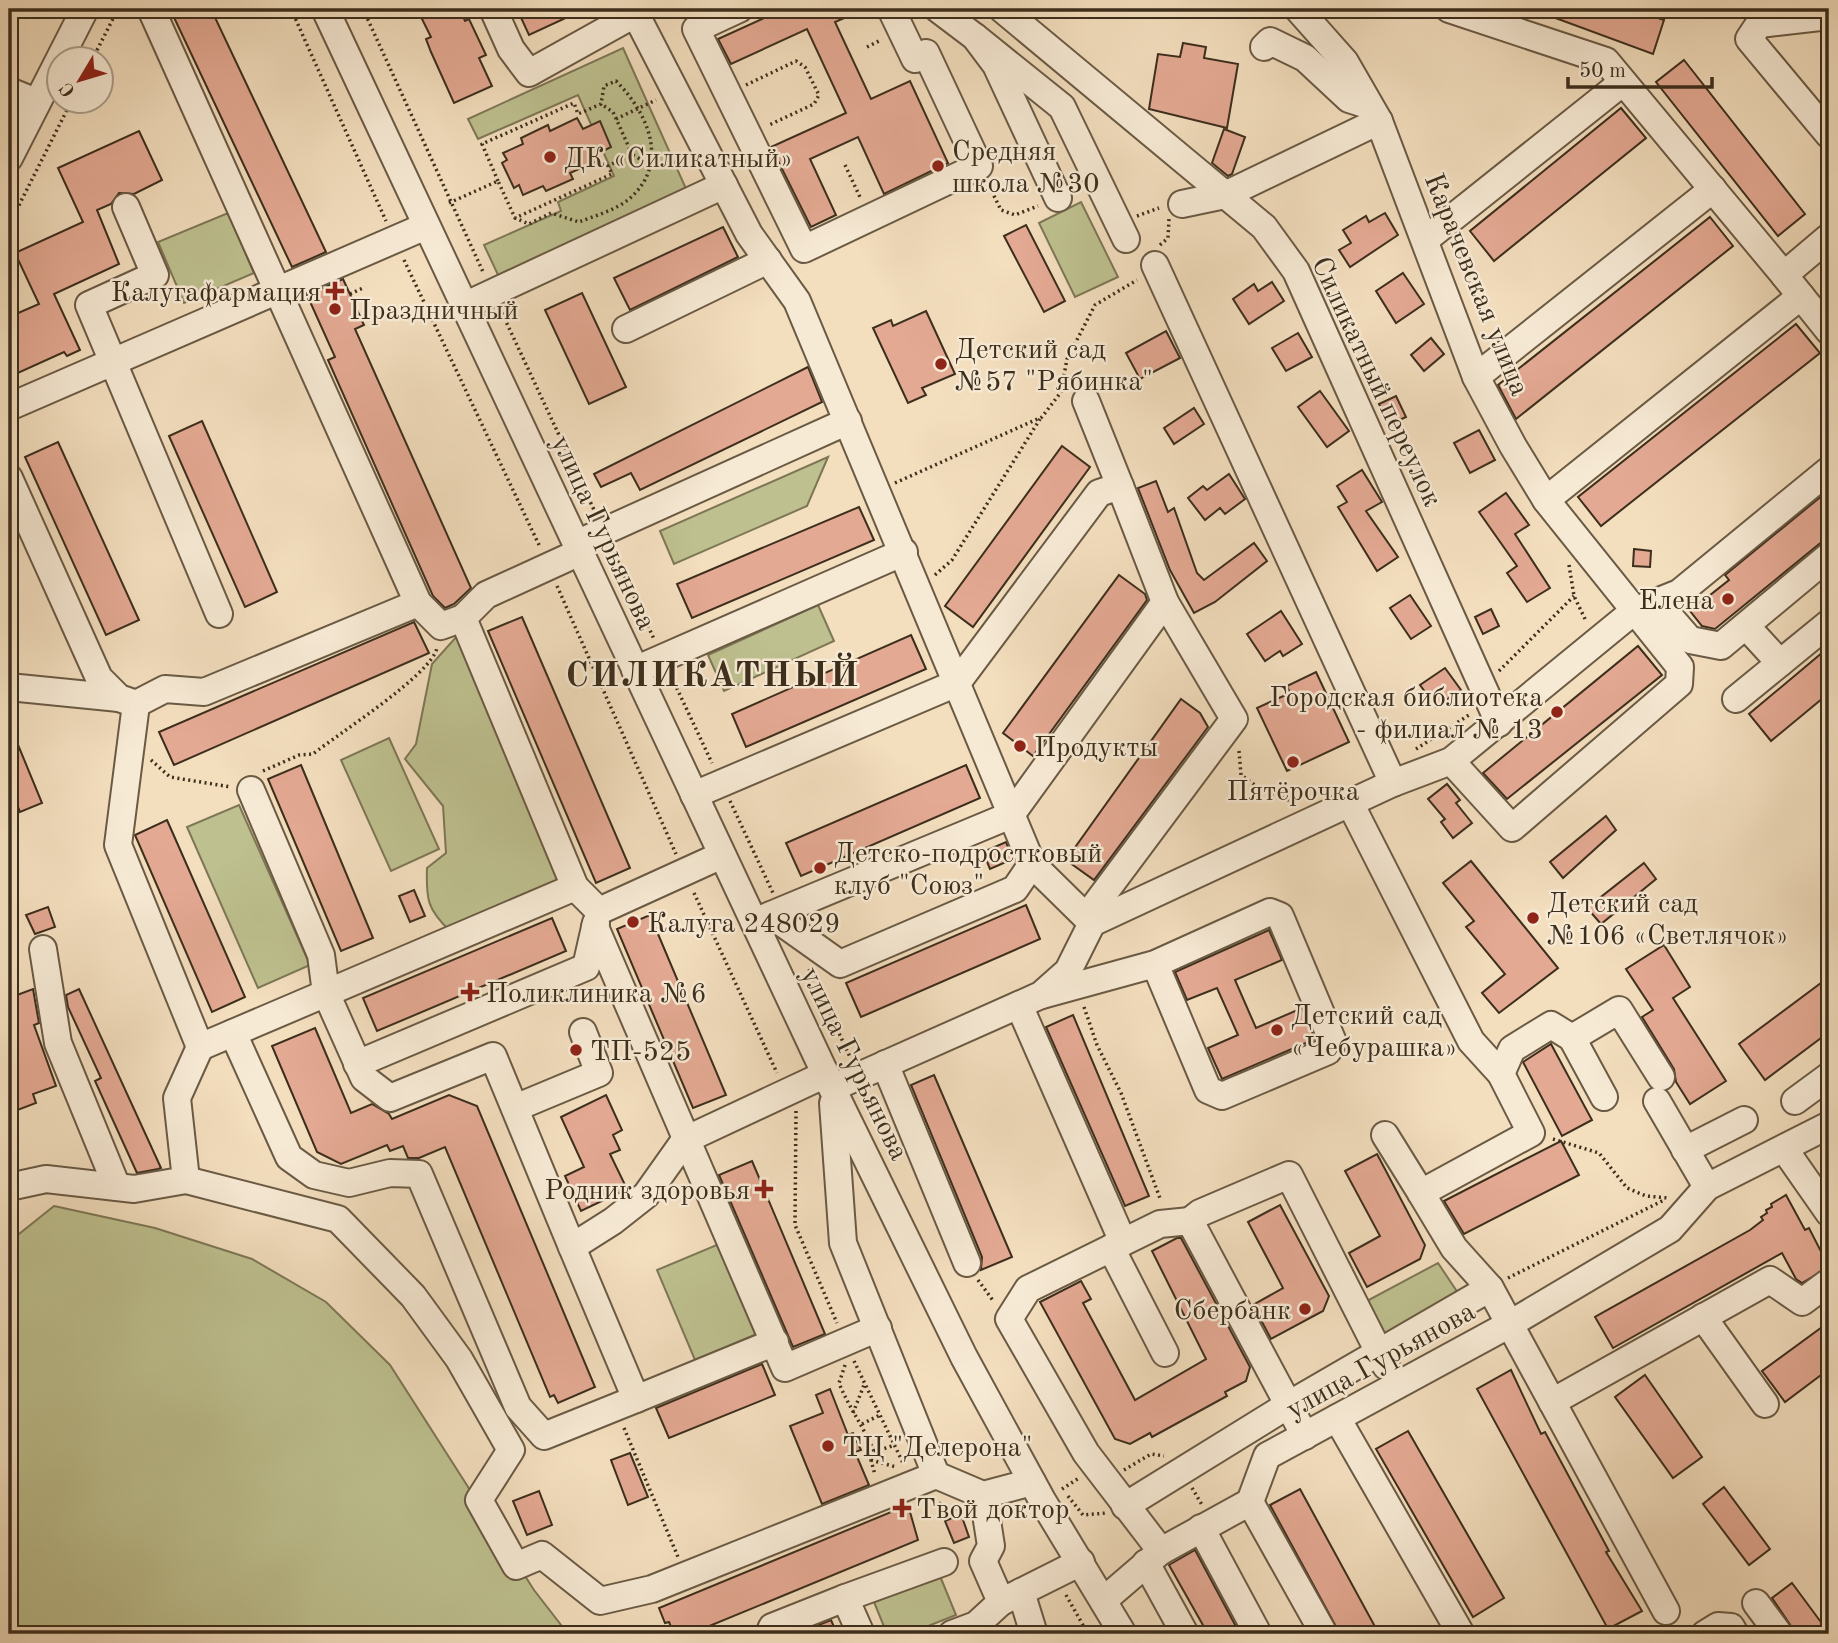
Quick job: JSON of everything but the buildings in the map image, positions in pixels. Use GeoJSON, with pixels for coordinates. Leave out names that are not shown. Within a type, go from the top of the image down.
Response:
{"type":"FeatureCollection","features":[{"type":"Feature","properties":{"kind":"street"},"geometry":{"type":"LineString","coordinates":[[9,158],[85,9]]}},
{"type":"Feature","properties":{"kind":"street"},"geometry":{"type":"LineString","coordinates":[[151,9],[418,603],[452,622],[575,887],[597,919],[685,1140],[785,1368],[847,1347],[878,1328]]}},
{"type":"Feature","properties":{"kind":"street","name":"улица Гурьянова"},"geometry":{"type":"LineString","coordinates":[[325,9],[722,855],[762,918],[829,1081],[964,1357],[1032,1482],[1123,1634]]}},
{"type":"Feature","properties":{"kind":"street"},"geometry":{"type":"LineString","coordinates":[[493,9],[511,49],[528,73],[598,20],[639,11],[675,91],[749,234],[797,301],[1032,864],[1089,920]]}},
{"type":"Feature","properties":{"kind":"street"},"geometry":{"type":"LineString","coordinates":[[739,9],[696,29],[804,249],[979,166],[926,53],[915,59],[891,9]]}},
{"type":"Feature","properties":{"kind":"street"},"geometry":{"type":"LineString","coordinates":[[938,9],[1062,107],[1122,231]]}},
{"type":"Feature","properties":{"kind":"street","name":"Силикатный переулок"},"geometry":{"type":"LineString","coordinates":[[1002,9],[1264,227],[1296,271],[1499,723]]}},
{"type":"Feature","properties":{"kind":"street","name":"Карачевская улица"},"geometry":{"type":"LineString","coordinates":[[1298,9],[1345,62],[1374,113],[1426,239],[1476,377],[1546,500],[1646,606]]}},
{"type":"Feature","properties":{"kind":"street"},"geometry":{"type":"LineString","coordinates":[[1449,9],[1606,61],[1829,331]]}},
{"type":"Feature","properties":{"kind":"street"},"geometry":{"type":"LineString","coordinates":[[1829,16],[1759,24],[1749,39],[1829,135]]}},
{"type":"Feature","properties":{"kind":"street"},"geometry":{"type":"LineString","coordinates":[[975,37],[996,65],[1058,198]]}},
{"type":"Feature","properties":{"kind":"street"},"geometry":{"type":"LineString","coordinates":[[1264,47],[1270,41],[1305,58],[1349,99],[1374,113]]}},
{"type":"Feature","properties":{"kind":"street"},"geometry":{"type":"LineString","coordinates":[[1426,239],[1623,82]]}},
{"type":"Feature","properties":{"kind":"street"},"geometry":{"type":"LineString","coordinates":[[9,91],[36,102]]}},
{"type":"Feature","properties":{"kind":"street"},"geometry":{"type":"LineString","coordinates":[[1182,204],[1225,195],[1374,113]]}},
{"type":"Feature","properties":{"kind":"street"},"geometry":{"type":"LineString","coordinates":[[464,306],[724,185]]}},
{"type":"Feature","properties":{"kind":"street"},"geometry":{"type":"LineString","coordinates":[[1476,377],[1713,189]]}},
{"type":"Feature","properties":{"kind":"street"},"geometry":{"type":"LineString","coordinates":[[125,207],[155,275],[89,305],[219,614]]}},
{"type":"Feature","properties":{"kind":"street"},"geometry":{"type":"LineString","coordinates":[[9,407],[426,226]]}},
{"type":"Feature","properties":{"kind":"street"},"geometry":{"type":"LineString","coordinates":[[1784,275],[1829,237]]}},
{"type":"Feature","properties":{"kind":"street"},"geometry":{"type":"LineString","coordinates":[[626,329],[768,260]]}},
{"type":"Feature","properties":{"kind":"street"},"geometry":{"type":"LineString","coordinates":[[1155,265],[1392,783]]}},
{"type":"Feature","properties":{"kind":"street"},"geometry":{"type":"LineString","coordinates":[[1546,500],[1801,296]]}},
{"type":"Feature","properties":{"kind":"street"},"geometry":{"type":"LineString","coordinates":[[1030,1000],[1068,971],[1089,920],[1234,719],[1165,601],[1086,401]]}},
{"type":"Feature","properties":{"kind":"street"},"geometry":{"type":"LineString","coordinates":[[452,622],[486,595],[549,566],[578,548],[848,421]]}},
{"type":"Feature","properties":{"kind":"street"},"geometry":{"type":"LineString","coordinates":[[1089,920],[1351,805],[1392,783],[1451,761],[1646,606],[1679,593],[1829,470]]}},
{"type":"Feature","properties":{"kind":"street"},"geometry":{"type":"LineString","coordinates":[[9,478],[99,678],[127,701],[130,739],[118,845],[200,1047]]}},
{"type":"Feature","properties":{"kind":"street"},"geometry":{"type":"LineString","coordinates":[[694,795],[957,682],[1099,493],[1120,486]]}},
{"type":"Feature","properties":{"kind":"street"},"geometry":{"type":"LineString","coordinates":[[635,670],[904,552]]}},
{"type":"Feature","properties":{"kind":"street"},"geometry":{"type":"LineString","coordinates":[[1646,606],[1689,640],[1721,646],[1829,556]]}},
{"type":"Feature","properties":{"kind":"street"},"geometry":{"type":"LineString","coordinates":[[762,918],[1011,815],[1165,601]]}},
{"type":"Feature","properties":{"kind":"street"},"geometry":{"type":"LineString","coordinates":[[9,687],[127,701],[165,689],[204,692],[418,603]]}},
{"type":"Feature","properties":{"kind":"street"},"geometry":{"type":"LineString","coordinates":[[1451,761],[1512,828],[1679,684],[1680,667],[1646,606]]}},
{"type":"Feature","properties":{"kind":"street"},"geometry":{"type":"LineString","coordinates":[[1737,699],[1829,623]]}},
{"type":"Feature","properties":{"kind":"street"},"geometry":{"type":"LineString","coordinates":[[1746,626],[1780,663]]}},
{"type":"Feature","properties":{"kind":"street"},"geometry":{"type":"LineString","coordinates":[[251,790],[321,955],[326,993],[364,1078],[390,1098],[493,1056],[572,1247],[626,1403]]}},
{"type":"Feature","properties":{"kind":"street"},"geometry":{"type":"LineString","coordinates":[[1351,805],[1471,1041],[1501,1073],[1531,1133],[1421,1193]]}},
{"type":"Feature","properties":{"kind":"street"},"geometry":{"type":"LineString","coordinates":[[358,1064],[586,967],[597,919],[722,855]]}},
{"type":"Feature","properties":{"kind":"street"},"geometry":{"type":"LineString","coordinates":[[762,918],[840,964],[1015,889],[1032,864]]}},
{"type":"Feature","properties":{"kind":"street"},"geometry":{"type":"LineString","coordinates":[[186,1180],[177,1098],[200,1047],[575,887]]}},
{"type":"Feature","properties":{"kind":"street"},"geometry":{"type":"LineString","coordinates":[[572,1247],[613,1221],[646,1195],[685,1140],[787,1093],[885,1064],[1030,1000],[1155,964],[1270,912],[1280,916],[1333,1042],[1328,1051],[1222,1096],[1208,1090],[1155,964]]}},
{"type":"Feature","properties":{"kind":"street"},"geometry":{"type":"LineString","coordinates":[[43,949],[58,1043],[117,1187]]}},
{"type":"Feature","properties":{"kind":"street"},"geometry":{"type":"LineString","coordinates":[[1030,1000],[1117,1245],[1165,1353]]}},
{"type":"Feature","properties":{"kind":"street"},"geometry":{"type":"LineString","coordinates":[[1572,1038],[1619,1010],[1659,1089],[1685,1150],[1707,1187],[1785,1150],[1829,1125]]}},
{"type":"Feature","properties":{"kind":"street"},"geometry":{"type":"LineString","coordinates":[[1501,1073],[1512,1049],[1551,1025],[1572,1038],[1604,1097]]}},
{"type":"Feature","properties":{"kind":"street"},"geometry":{"type":"LineString","coordinates":[[515,1108],[599,1073],[583,1032]]}},
{"type":"Feature","properties":{"kind":"street"},"geometry":{"type":"LineString","coordinates":[[233,1033],[289,1157],[314,1175],[349,1183],[390,1173],[419,1174],[518,1407],[544,1436],[775,1342]]}},
{"type":"Feature","properties":{"kind":"street"},"geometry":{"type":"LineString","coordinates":[[885,1064],[967,1264]]}},
{"type":"Feature","properties":{"kind":"street"},"geometry":{"type":"LineString","coordinates":[[1795,1101],[1829,1076]]}},
{"type":"Feature","properties":{"kind":"street"},"geometry":{"type":"LineString","coordinates":[[829,1081],[844,1243],[936,1475],[983,1495],[1032,1482]]}},
{"type":"Feature","properties":{"kind":"street"},"geometry":{"type":"LineString","coordinates":[[1685,1150],[1744,1120]]}},
{"type":"Feature","properties":{"kind":"street"},"geometry":{"type":"LineString","coordinates":[[1385,1135],[1454,1248],[1490,1288],[1666,1611]]}},
{"type":"Feature","properties":{"kind":"street"},"geometry":{"type":"LineString","coordinates":[[1785,1150],[1829,1213]]}},
{"type":"Feature","properties":{"kind":"street"},"geometry":{"type":"LineString","coordinates":[[1185,1634],[1153,1557],[1125,1506],[1105,1482],[1010,1319],[1028,1289],[1160,1224],[1190,1221],[1199,1213],[1289,1175],[1396,1386]]}},
{"type":"Feature","properties":{"kind":"street"},"geometry":{"type":"LineString","coordinates":[[9,1187],[46,1179],[134,1189],[186,1180],[338,1219],[413,1296],[459,1359],[511,1450],[479,1500],[516,1566],[542,1555],[600,1601],[652,1589],[936,1475]]}},
{"type":"Feature","properties":{"kind":"street","name":"улица Гурьянова"},"geometry":{"type":"LineString","coordinates":[[1250,1502],[1267,1456],[1510,1324],[1670,1229],[1707,1187]]}},
{"type":"Feature","properties":{"kind":"street"},"geometry":{"type":"LineString","coordinates":[[1190,1221],[1305,1436]]}},
{"type":"Feature","properties":{"kind":"street"},"geometry":{"type":"LineString","coordinates":[[1552,1402],[1770,1280],[1802,1301],[1829,1282]]}},
{"type":"Feature","properties":{"kind":"street"},"geometry":{"type":"LineString","coordinates":[[1125,1506],[1290,1404],[1490,1288]]}},
{"type":"Feature","properties":{"kind":"street"},"geometry":{"type":"LineString","coordinates":[[1703,1317],[1765,1404]]}},
{"type":"Feature","properties":{"kind":"street"},"geometry":{"type":"LineString","coordinates":[[1337,1418],[1461,1634]]}},
{"type":"Feature","properties":{"kind":"street"},"geometry":{"type":"LineString","coordinates":[[983,1495],[991,1546],[982,1561],[1011,1597],[1034,1634]]}},
{"type":"Feature","properties":{"kind":"street"},"geometry":{"type":"LineString","coordinates":[[1104,1600],[1153,1557],[1250,1502],[1324,1634]]}},
{"type":"Feature","properties":{"kind":"street"},"geometry":{"type":"LineString","coordinates":[[1207,1525],[1258,1634]]}},
{"type":"Feature","properties":{"kind":"street"},"geometry":{"type":"LineString","coordinates":[[769,1634],[772,1627],[944,1562]]}},
{"type":"Feature","properties":{"kind":"street"},"geometry":{"type":"LineString","coordinates":[[952,1634],[976,1625],[1011,1597],[1081,1562]]}},
{"type":"Feature","properties":{"kind":"street"},"geometry":{"type":"LineString","coordinates":[[845,1598],[861,1634]]}},
{"type":"Feature","properties":{"kind":"street"},"geometry":{"type":"LineString","coordinates":[[1756,1602],[1779,1634]]}},
{"type":"Feature","properties":{"kind":"street"},"geometry":{"type":"LineString","coordinates":[[1705,1634],[1717,1626],[1731,1627],[1735,1634]]}},
{"type":"Feature","properties":{"kind":"path"},"geometry":{"type":"LineString","coordinates":[[99,46],[118,9]]}},
{"type":"Feature","properties":{"kind":"path"},"geometry":{"type":"LineString","coordinates":[[291,9],[394,239],[549,566],[685,872],[797,1113],[795,1225],[847,1347],[907,1470],[871,1460]]}},
{"type":"Feature","properties":{"kind":"path"},"geometry":{"type":"LineString","coordinates":[[728,94],[796,61],[805,67],[810,76],[819,95],[814,103],[748,135]]}},
{"type":"Feature","properties":{"kind":"path"},"geometry":{"type":"LineString","coordinates":[[616,81],[630,95],[637,109],[654,145],[652,166],[641,186],[627,201],[579,222],[551,213],[529,224],[515,218],[482,144],[574,103],[578,114],[601,104],[604,86],[616,81]]}},
{"type":"Feature","properties":{"kind":"path"},"geometry":{"type":"LineString","coordinates":[[616,119],[675,91]]}},
{"type":"Feature","properties":{"kind":"path"},"geometry":{"type":"LineString","coordinates":[[601,104],[616,119],[632,154],[652,166]]}},
{"type":"Feature","properties":{"kind":"path"},"geometry":{"type":"LineString","coordinates":[[9,225],[64,116]]}},
{"type":"Feature","properties":{"kind":"path"},"geometry":{"type":"LineString","coordinates":[[515,218],[612,174],[608,166],[632,154]]}},
{"type":"Feature","properties":{"kind":"path"},"geometry":{"type":"LineString","coordinates":[[845,165],[870,218]]}},
{"type":"Feature","properties":{"kind":"path"},"geometry":{"type":"LineString","coordinates":[[979,166],[1001,210],[1015,215],[1058,198]]}},
{"type":"Feature","properties":{"kind":"path"},"geometry":{"type":"LineString","coordinates":[[449,202],[498,181]]}},
{"type":"Feature","properties":{"kind":"path"},"geometry":{"type":"LineString","coordinates":[[1122,231],[1164,206],[1182,204]]}},
{"type":"Feature","properties":{"kind":"path"},"geometry":{"type":"LineString","coordinates":[[919,589],[952,560],[1042,417],[1061,392],[1067,359],[1095,305],[1155,265],[1154,250],[1168,237],[1167,221],[1182,204]]}},
{"type":"Feature","properties":{"kind":"path"},"geometry":{"type":"LineString","coordinates":[[349,293],[365,287]]}},
{"type":"Feature","properties":{"kind":"path"},"geometry":{"type":"LineString","coordinates":[[877,491],[1042,417]]}},
{"type":"Feature","properties":{"kind":"path"},"geometry":{"type":"LineString","coordinates":[[1569,559],[1574,596],[1587,624]]}},
{"type":"Feature","properties":{"kind":"path"},"geometry":{"type":"LineString","coordinates":[[1481,683],[1501,670],[1574,596]]}},
{"type":"Feature","properties":{"kind":"path"},"geometry":{"type":"LineString","coordinates":[[130,739],[170,777],[251,790],[264,769],[299,755],[313,754],[414,679],[435,656],[452,622]]}},
{"type":"Feature","properties":{"kind":"path"},"geometry":{"type":"LineString","coordinates":[[1234,719],[1242,738],[1241,775],[1263,791],[1304,804]]}},
{"type":"Feature","properties":{"kind":"path"},"geometry":{"type":"LineString","coordinates":[[1073,988],[1087,1012],[1097,1045],[1121,1093],[1153,1174],[1161,1200],[1160,1224]]}},
{"type":"Feature","properties":{"kind":"path"},"geometry":{"type":"LineString","coordinates":[[1490,1288],[1669,1198],[1646,1196],[1627,1188],[1599,1153],[1531,1133]]}},
{"type":"Feature","properties":{"kind":"path"},"geometry":{"type":"LineString","coordinates":[[967,1264],[989,1298],[1010,1319]]}},
{"type":"Feature","properties":{"kind":"path"},"geometry":{"type":"LineString","coordinates":[[847,1347],[839,1383],[852,1415],[862,1424],[874,1452],[871,1460],[883,1497]]}},
{"type":"Feature","properties":{"kind":"path"},"geometry":{"type":"LineString","coordinates":[[852,1415],[865,1383]]}},
{"type":"Feature","properties":{"kind":"path"},"geometry":{"type":"LineString","coordinates":[[626,1403],[686,1575]]}},
{"type":"Feature","properties":{"kind":"path"},"geometry":{"type":"LineString","coordinates":[[862,1424],[880,1415]]}},
{"type":"Feature","properties":{"kind":"path"},"geometry":{"type":"LineString","coordinates":[[874,1452],[895,1446]]}},
{"type":"Feature","properties":{"kind":"path"},"geometry":{"type":"LineString","coordinates":[[1125,1506],[1101,1516],[1083,1515],[1063,1489],[1082,1477],[1105,1482],[1151,1454],[1190,1466],[1207,1525]]}},
{"type":"Feature","properties":{"kind":"path"},"geometry":{"type":"LineString","coordinates":[[1055,1575],[1088,1634]]}},
{"type":"Feature","properties":{"kind":"green space"},"geometry":{"type":"Polygon","coordinates":[[[623,48],[687,191],[499,277],[484,245],[561,211],[558,202],[614,176],[578,95],[478,139],[468,119],[623,48]]]}},
{"type":"Feature","properties":{"kind":"green space"},"geometry":{"type":"Polygon","coordinates":[[[1081,202],[1118,277],[1075,297],[1039,223],[1081,202]]]}},
{"type":"Feature","properties":{"kind":"green space"},"geometry":{"type":"Polygon","coordinates":[[[228,213],[254,273],[184,303],[158,242],[228,213]]]}},
{"type":"Feature","properties":{"kind":"green space"},"geometry":{"type":"Polygon","coordinates":[[[828,457],[807,506],[674,564],[660,531],[828,457]]]}},
{"type":"Feature","properties":{"kind":"green space"},"geometry":{"type":"Polygon","coordinates":[[[818,605],[834,641],[724,691],[708,655],[818,605]]]}},
{"type":"Feature","properties":{"kind":"green space"},"geometry":{"type":"Polygon","coordinates":[[[457,636],[562,885],[450,931],[432,910],[427,888],[427,868],[446,853],[443,806],[405,759],[416,744],[432,664],[457,636]]]}},
{"type":"Feature","properties":{"kind":"green space"},"geometry":{"type":"Polygon","coordinates":[[[389,738],[439,849],[391,871],[341,760],[389,738]]]}},
{"type":"Feature","properties":{"kind":"green space"},"geometry":{"type":"Polygon","coordinates":[[[239,805],[310,965],[258,988],[187,827],[239,805]]]}},
{"type":"Feature","properties":{"kind":"green space"},"geometry":{"type":"Polygon","coordinates":[[[54,1206],[155,1228],[252,1259],[326,1302],[390,1365],[534,1590],[568,1634],[9,1634],[9,1242],[54,1206]]]}},
{"type":"Feature","properties":{"kind":"green space"},"geometry":{"type":"Polygon","coordinates":[[[719,1244],[757,1334],[695,1360],[657,1270],[719,1244]]]}},
{"type":"Feature","properties":{"kind":"green space"},"geometry":{"type":"Polygon","coordinates":[[[1438,1263],[1460,1296],[1371,1351],[1350,1310],[1438,1263]]]}},
{"type":"Feature","properties":{"kind":"green space"},"geometry":{"type":"Polygon","coordinates":[[[940,1576],[956,1615],[908,1634],[887,1634],[874,1602],[940,1576]]]}},
{"type":"Feature","properties":{"kind":"place","name":"ДК «Силикатный»"},"geometry":{"type":"Point","coordinates":[550,157]}},
{"type":"Feature","properties":{"kind":"place","name":"Средняя школа №30"},"geometry":{"type":"Point","coordinates":[938,166]}},
{"type":"Feature","properties":{"kind":"place","name":"Калугафармация"},"geometry":{"type":"Point","coordinates":[335,291]}},
{"type":"Feature","properties":{"kind":"place","name":"Праздничный"},"geometry":{"type":"Point","coordinates":[335,309]}},
{"type":"Feature","properties":{"kind":"place","name":"Детский сад №57 \"Рябинка\""},"geometry":{"type":"Point","coordinates":[941,364]}},
{"type":"Feature","properties":{"kind":"place","name":"Елена"},"geometry":{"type":"Point","coordinates":[1728,599]}},
{"type":"Feature","properties":{"kind":"place","name":"Городская библиотека - филиал № 13"},"geometry":{"type":"Point","coordinates":[1557,712]}},
{"type":"Feature","properties":{"kind":"place","name":"Продукты"},"geometry":{"type":"Point","coordinates":[1020,746]}},
{"type":"Feature","properties":{"kind":"place","name":"Пятёрочка"},"geometry":{"type":"Point","coordinates":[1293,762]}},
{"type":"Feature","properties":{"kind":"place","name":"Детско-подростковый клуб \"Союз\""},"geometry":{"type":"Point","coordinates":[820,868]}},
{"type":"Feature","properties":{"kind":"place","name":"Детский сад №106 «Светлячок»"},"geometry":{"type":"Point","coordinates":[1533,918]}},
{"type":"Feature","properties":{"kind":"place","name":"Калуга 248029"},"geometry":{"type":"Point","coordinates":[633,922]}},
{"type":"Feature","properties":{"kind":"place","name":"Поликлиника №6"},"geometry":{"type":"Point","coordinates":[470,992]}},
{"type":"Feature","properties":{"kind":"place","name":"Детский сад «Чебурашка»"},"geometry":{"type":"Point","coordinates":[1277,1030]}},
{"type":"Feature","properties":{"kind":"place","name":"ТП-525"},"geometry":{"type":"Point","coordinates":[576,1050]}},
{"type":"Feature","properties":{"kind":"place","name":"Родник здоровья"},"geometry":{"type":"Point","coordinates":[764,1189]}},
{"type":"Feature","properties":{"kind":"place","name":"Сбербанк"},"geometry":{"type":"Point","coordinates":[1305,1309]}},
{"type":"Feature","properties":{"kind":"place","name":"ТЦ \"Делерона\""},"geometry":{"type":"Point","coordinates":[828,1446]}},
{"type":"Feature","properties":{"kind":"place","name":"Твой доктор"},"geometry":{"type":"Point","coordinates":[902,1508]}},
{"type":"Feature","properties":{"kind":"district","name":"СИЛИКАТНЫЙ"},"geometry":{"type":"Point","coordinates":[713,674]}}]}
